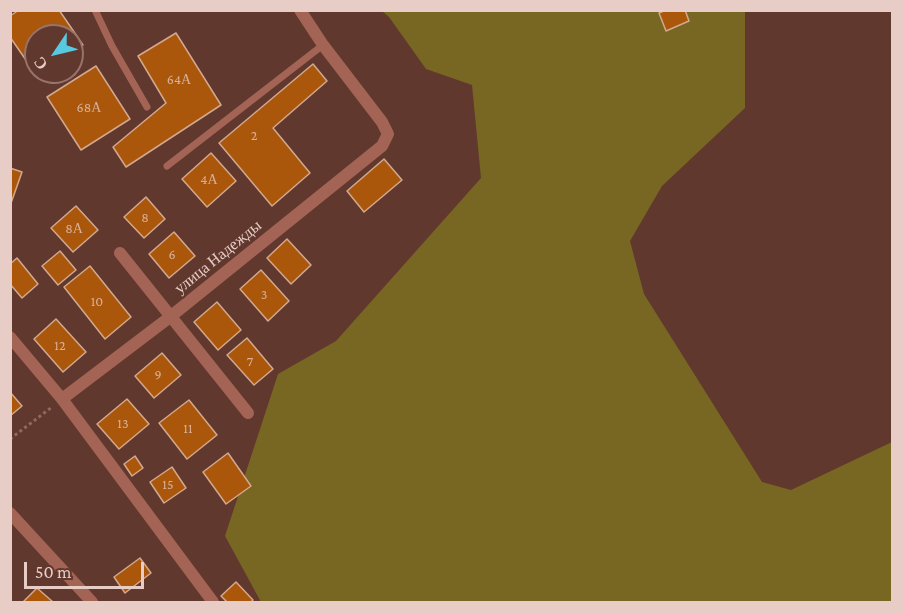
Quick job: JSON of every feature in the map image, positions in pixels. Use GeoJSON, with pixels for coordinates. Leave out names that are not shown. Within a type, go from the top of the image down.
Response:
{"type":"FeatureCollection","features":[{"type":"Feature","properties":{"kind":"street"},"geometry":{"type":"LineString","coordinates":[[300,10],[323,45]]}},
{"type":"Feature","properties":{"kind":"street","name":"улица Надежды"},"geometry":{"type":"LineString","coordinates":[[62,399],[170,317],[382,146],[388,134],[382,122],[323,45]]}},
{"type":"Feature","properties":{"kind":"street"},"geometry":{"type":"LineString","coordinates":[[120,253],[248,413]]}},
{"type":"Feature","properties":{"kind":"street"},"geometry":{"type":"LineString","coordinates":[[10,337],[62,399],[213,603]]}},
{"type":"Feature","properties":{"kind":"street"},"geometry":{"type":"LineString","coordinates":[[10,513],[92,603]]}},
{"type":"Feature","properties":{"kind":"lane"},"geometry":{"type":"LineString","coordinates":[[95,10],[112,46],[147,107]]}},
{"type":"Feature","properties":{"kind":"lane"},"geometry":{"type":"LineString","coordinates":[[167,166],[323,45]]}},
{"type":"Feature","properties":{"kind":"path"},"geometry":{"type":"LineString","coordinates":[[10,440],[62,399]]}},
{"type":"Feature","properties":{"kind":"shaded area"},"geometry":{"type":"Polygon","coordinates":[[[382,11],[745,11],[745,108],[662,186],[630,241],[644,294],[762,482],[791,490],[892,442],[892,602],[261,602],[225,536],[278,374],[336,341],[481,178],[472,85],[426,69],[389,17],[382,11]]]}},
{"type":"Feature","properties":{"kind":"building"},"geometry":{"type":"Polygon","coordinates":[[[19,10],[59,10],[69,24],[24,24],[24,57],[10,37],[10,16],[19,10]]]}},
{"type":"Feature","properties":{"kind":"building"},"geometry":{"type":"Polygon","coordinates":[[[666,10],[685,10],[689,21],[666,31],[659,13],[666,10]]]}},
{"type":"Feature","properties":{"kind":"building"},"geometry":{"type":"Polygon","coordinates":[[[176,33],[221,105],[126,167],[113,147],[166,103],[138,56],[176,33]]]}},
{"type":"Feature","properties":{"kind":"building"},"geometry":{"type":"Polygon","coordinates":[[[313,64],[327,81],[273,128],[310,173],[272,206],[219,143],[313,64]]]}},
{"type":"Feature","properties":{"kind":"building"},"geometry":{"type":"Polygon","coordinates":[[[96,66],[130,119],[81,150],[47,97],[68,84],[84,84],[84,74],[96,66]]]}},
{"type":"Feature","properties":{"kind":"building"},"geometry":{"type":"Polygon","coordinates":[[[211,153],[236,181],[207,207],[182,179],[211,153]]]}},
{"type":"Feature","properties":{"kind":"building"},"geometry":{"type":"Polygon","coordinates":[[[384,159],[402,180],[364,212],[347,191],[384,159]]]}},
{"type":"Feature","properties":{"kind":"building"},"geometry":{"type":"Polygon","coordinates":[[[10,168],[22,172],[10,206],[10,168]]]}},
{"type":"Feature","properties":{"kind":"building"},"geometry":{"type":"Polygon","coordinates":[[[146,197],[165,219],[144,238],[124,217],[146,197]]]}},
{"type":"Feature","properties":{"kind":"building"},"geometry":{"type":"Polygon","coordinates":[[[76,206],[98,230],[73,252],[51,228],[76,206]]]}},
{"type":"Feature","properties":{"kind":"building"},"geometry":{"type":"Polygon","coordinates":[[[174,232],[195,256],[169,278],[149,254],[174,232]]]}},
{"type":"Feature","properties":{"kind":"building"},"geometry":{"type":"Polygon","coordinates":[[[287,239],[311,265],[291,284],[267,258],[287,239]]]}},
{"type":"Feature","properties":{"kind":"building"},"geometry":{"type":"Polygon","coordinates":[[[60,251],[76,270],[58,285],[42,266],[60,251]]]}},
{"type":"Feature","properties":{"kind":"building"},"geometry":{"type":"Polygon","coordinates":[[[17,258],[38,284],[22,298],[10,284],[10,264],[17,258]]]}},
{"type":"Feature","properties":{"kind":"building"},"geometry":{"type":"Polygon","coordinates":[[[90,266],[131,317],[105,339],[64,287],[90,266]]]}},
{"type":"Feature","properties":{"kind":"building"},"geometry":{"type":"Polygon","coordinates":[[[261,270],[289,301],[268,321],[240,289],[261,270]]]}},
{"type":"Feature","properties":{"kind":"building"},"geometry":{"type":"Polygon","coordinates":[[[217,302],[241,330],[218,350],[194,322],[217,302]]]}},
{"type":"Feature","properties":{"kind":"building"},"geometry":{"type":"Polygon","coordinates":[[[56,319],[86,352],[63,372],[34,339],[56,319]]]}},
{"type":"Feature","properties":{"kind":"building"},"geometry":{"type":"Polygon","coordinates":[[[247,338],[273,369],[254,385],[227,355],[247,338]]]}},
{"type":"Feature","properties":{"kind":"building"},"geometry":{"type":"Polygon","coordinates":[[[162,353],[181,375],[154,398],[135,376],[162,353]]]}},
{"type":"Feature","properties":{"kind":"building"},"geometry":{"type":"Polygon","coordinates":[[[10,392],[22,406],[10,416],[10,392]]]}},
{"type":"Feature","properties":{"kind":"building"},"geometry":{"type":"Polygon","coordinates":[[[127,399],[149,424],[119,449],[97,424],[127,399]]]}},
{"type":"Feature","properties":{"kind":"building"},"geometry":{"type":"Polygon","coordinates":[[[189,400],[217,435],[187,459],[159,423],[189,400]]]}},
{"type":"Feature","properties":{"kind":"building"},"geometry":{"type":"Polygon","coordinates":[[[228,453],[251,486],[226,504],[203,472],[228,453]]]}},
{"type":"Feature","properties":{"kind":"building"},"geometry":{"type":"Polygon","coordinates":[[[135,456],[143,468],[132,476],[124,464],[135,456]]]}},
{"type":"Feature","properties":{"kind":"building"},"geometry":{"type":"Polygon","coordinates":[[[172,467],[186,488],[164,503],[150,482],[172,467]]]}},
{"type":"Feature","properties":{"kind":"building"},"geometry":{"type":"Polygon","coordinates":[[[140,558],[151,573],[125,593],[114,577],[140,558]]]}},
{"type":"Feature","properties":{"kind":"building"},"geometry":{"type":"Polygon","coordinates":[[[236,582],[253,600],[251,602],[227,602],[221,596],[236,582]]]}},
{"type":"Feature","properties":{"kind":"building"},"geometry":{"type":"Polygon","coordinates":[[[37,588],[53,602],[23,602],[37,588]]]}}]}
